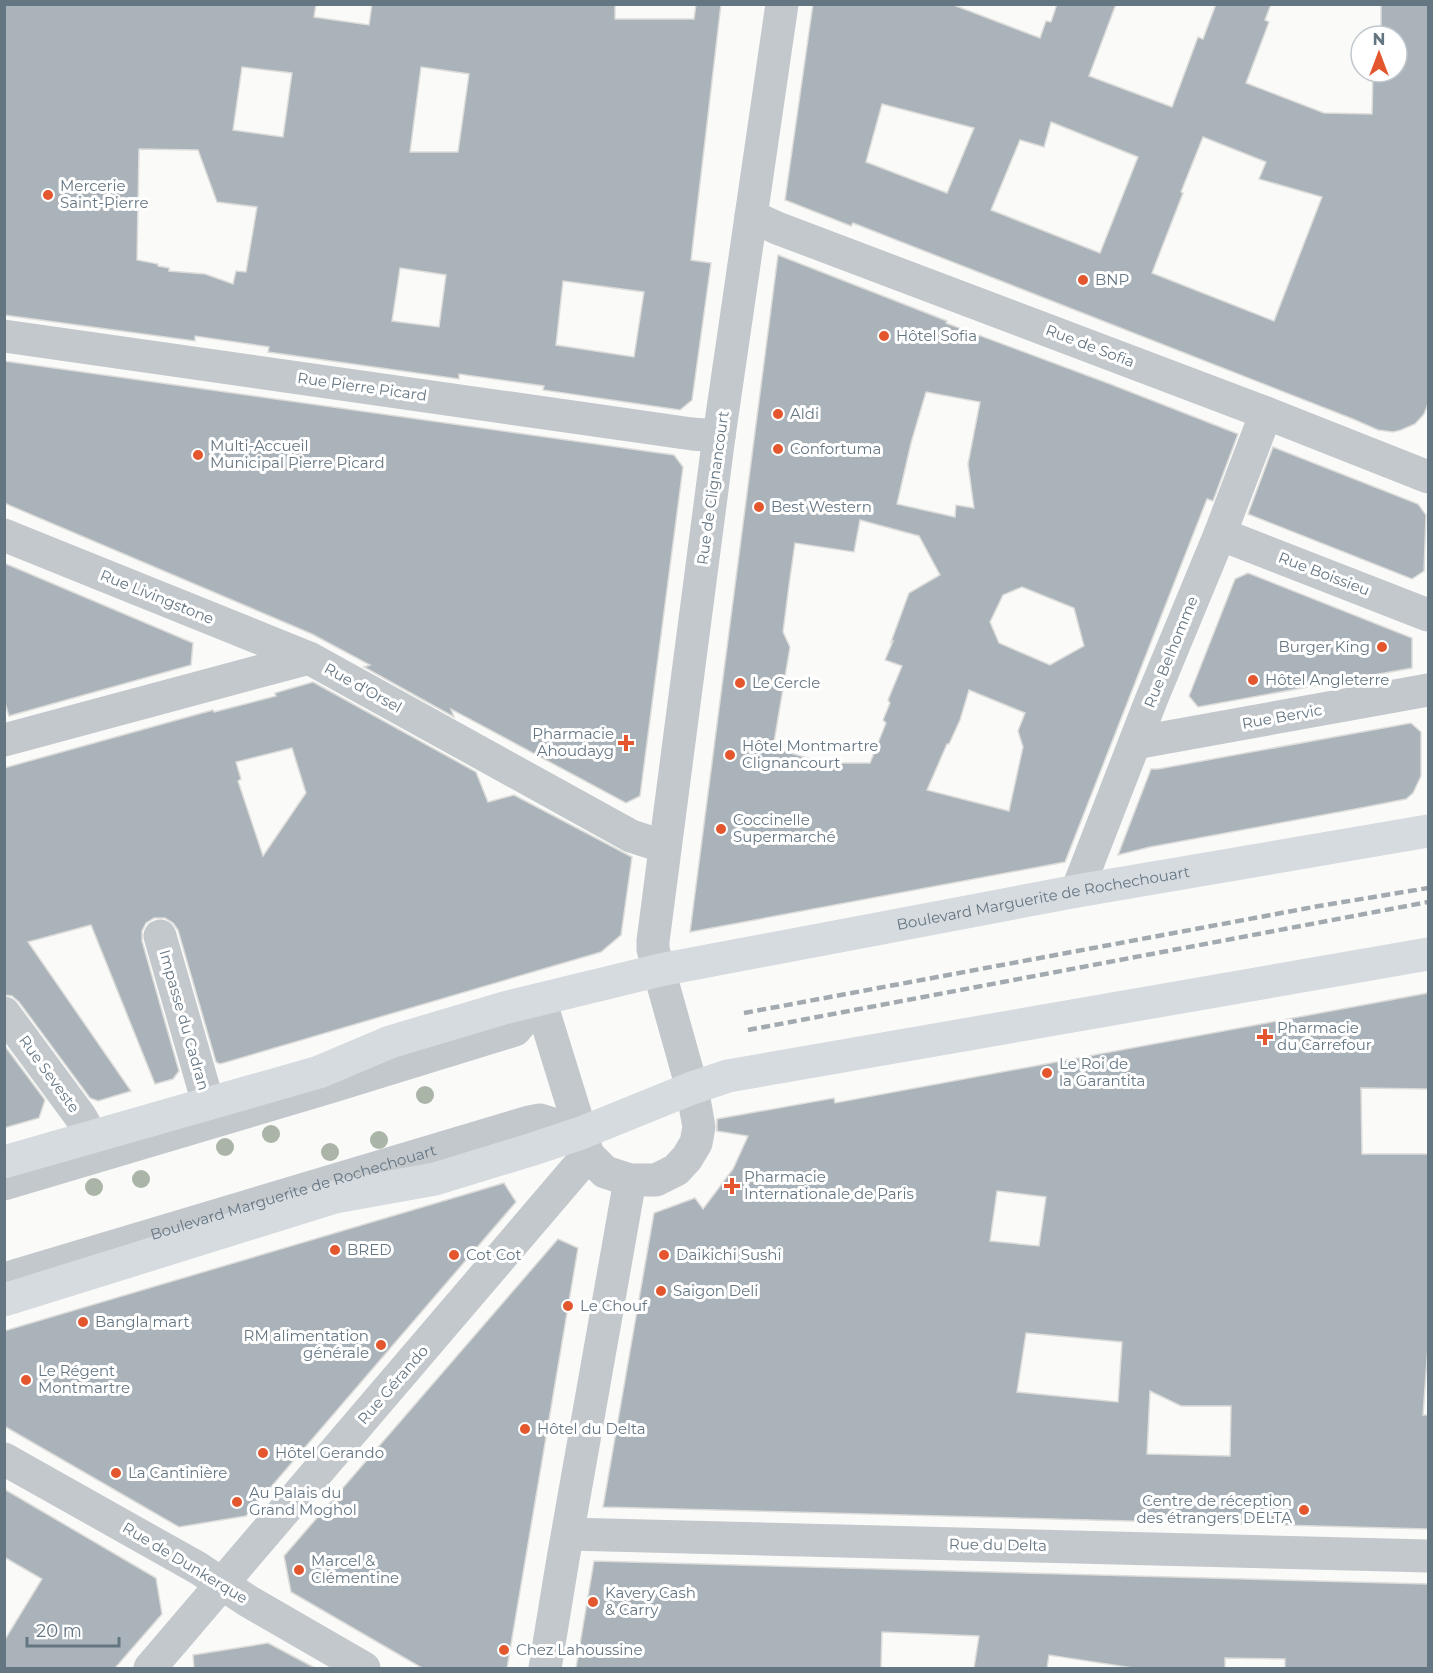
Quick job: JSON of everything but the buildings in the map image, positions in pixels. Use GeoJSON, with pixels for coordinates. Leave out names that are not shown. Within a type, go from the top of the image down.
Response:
{"type":"FeatureCollection","features":[{"type":"Feature","properties":{"kind":"main road","name":"Boulevard Marguerite de Rochechouart"},"geometry":{"type":"LineString","coordinates":[[4,1162],[319,1072],[390,1042],[504,1008],[660,970],[1077,891],[1428,831]]}},
{"type":"Feature","properties":{"kind":"main road","name":"Boulevard Marguerite de Rochechouart"},"geometry":{"type":"LineString","coordinates":[[4,1300],[335,1197],[435,1179],[530,1150],[585,1144],[692,1088],[728,1076],[1428,954]]}},
{"type":"Feature","properties":{"kind":"street","name":"Rue de Clignancourt"},"geometry":{"type":"LineString","coordinates":[[660,970],[653,949],[653,940],[719,436],[782,4]]}},
{"type":"Feature","properties":{"kind":"street","name":"Rue de Sofia"},"geometry":{"type":"LineString","coordinates":[[751,216],[777,228],[1266,413],[1428,477]]}},
{"type":"Feature","properties":{"kind":"street","name":"Rue Pierre Picard"},"geometry":{"type":"LineString","coordinates":[[4,336],[719,436]]}},
{"type":"Feature","properties":{"kind":"street","name":"Rue Belhomme"},"geometry":{"type":"LineString","coordinates":[[1077,891],[1266,413]]}},
{"type":"Feature","properties":{"kind":"street","name":"Rue Boissieu"},"geometry":{"type":"LineString","coordinates":[[1220,534],[1428,615]]}},
{"type":"Feature","properties":{"kind":"street","name":"Rue Livingstone"},"geometry":{"type":"LineString","coordinates":[[4,535],[309,658]]}},
{"type":"Feature","properties":{"kind":"street","name":"Rue d'Orsel"},"geometry":{"type":"LineString","coordinates":[[4,740],[309,658],[631,836],[665,846]]}},
{"type":"Feature","properties":{"kind":"street","name":"Rue Bervic"},"geometry":{"type":"LineString","coordinates":[[1135,743],[1428,690]]}},
{"type":"Feature","properties":{"kind":"street","name":"Boulevard Marguerite de Rochechouart"},"geometry":{"type":"LineString","coordinates":[[4,1279],[540,1120],[585,1144],[605,1172],[630,1180],[656,1180],[676,1170],[687,1158],[696,1143],[699,1127],[692,1088],[660,970],[722,973],[1428,842]]}},
{"type":"Feature","properties":{"kind":"street","name":"Impasse du Cadran"},"geometry":{"type":"LineString","coordinates":[[160,936],[208,1103]]}},
{"type":"Feature","properties":{"kind":"street","name":"Boulevard Marguerite de Rochechouart"},"geometry":{"type":"LineString","coordinates":[[692,1088],[729,1090],[1428,965]]}},
{"type":"Feature","properties":{"kind":"street"},"geometry":{"type":"LineString","coordinates":[[540,1000],[585,1144]]}},
{"type":"Feature","properties":{"kind":"street"},"geometry":{"type":"LineString","coordinates":[[4,1184],[515,1030],[540,1000]]}},
{"type":"Feature","properties":{"kind":"street","name":"Rue Seveste"},"geometry":{"type":"LineString","coordinates":[[4,1013],[80,1116],[92,1137]]}},
{"type":"Feature","properties":{"kind":"street","name":"Rue Gérando"},"geometry":{"type":"LineString","coordinates":[[150,1668],[585,1144]]}},
{"type":"Feature","properties":{"kind":"street"},"geometry":{"type":"LineString","coordinates":[[545,1668],[630,1180]]}},
{"type":"Feature","properties":{"kind":"street","name":"Rue de Dunkerque"},"geometry":{"type":"LineString","coordinates":[[4,1459],[198,1568],[364,1668]]}},
{"type":"Feature","properties":{"kind":"street","name":"Rue du Delta"},"geometry":{"type":"LineString","coordinates":[[568,1534],[1428,1556]]}},
{"type":"Feature","properties":{"kind":"railway"},"geometry":{"type":"LineString","coordinates":[[744,1013],[1319,906],[1428,888]]}},
{"type":"Feature","properties":{"kind":"railway"},"geometry":{"type":"LineString","coordinates":[[748,1030],[1428,902]]}},
{"type":"Feature","properties":{"kind":"place","name":"Mercerie Saint-Pierre"},"geometry":{"type":"Point","coordinates":[48,195]}},
{"type":"Feature","properties":{"kind":"place","name":"BNP"},"geometry":{"type":"Point","coordinates":[1083,280]}},
{"type":"Feature","properties":{"kind":"place","name":"Hôtel Sofia"},"geometry":{"type":"Point","coordinates":[884,336]}},
{"type":"Feature","properties":{"kind":"place","name":"Aldi"},"geometry":{"type":"Point","coordinates":[778,414]}},
{"type":"Feature","properties":{"kind":"place","name":"Confortuma"},"geometry":{"type":"Point","coordinates":[778,449]}},
{"type":"Feature","properties":{"kind":"place","name":"Multi-Accueil Municipal Pierre Picard"},"geometry":{"type":"Point","coordinates":[198,455]}},
{"type":"Feature","properties":{"kind":"place","name":"Best Western"},"geometry":{"type":"Point","coordinates":[759,507]}},
{"type":"Feature","properties":{"kind":"place","name":"Burger King"},"geometry":{"type":"Point","coordinates":[1382,647]}},
{"type":"Feature","properties":{"kind":"place","name":"Hôtel Angleterre"},"geometry":{"type":"Point","coordinates":[1253,680]}},
{"type":"Feature","properties":{"kind":"place","name":"Le Cercle"},"geometry":{"type":"Point","coordinates":[740,683]}},
{"type":"Feature","properties":{"kind":"place","name":"Pharmacie Ahoudayg"},"geometry":{"type":"Point","coordinates":[626,743]}},
{"type":"Feature","properties":{"kind":"place","name":"Hôtel Montmartre Clignancourt"},"geometry":{"type":"Point","coordinates":[730,755]}},
{"type":"Feature","properties":{"kind":"place","name":"Coccinelle Supermarché"},"geometry":{"type":"Point","coordinates":[721,829]}},
{"type":"Feature","properties":{"kind":"place","name":"Pharmacie du Carrefour"},"geometry":{"type":"Point","coordinates":[1265,1037]}},
{"type":"Feature","properties":{"kind":"place","name":"Le Roi de la Garantita"},"geometry":{"type":"Point","coordinates":[1047,1073]}},
{"type":"Feature","properties":{"kind":"place","name":"Pharmacie Internationale de Paris"},"geometry":{"type":"Point","coordinates":[732,1186]}},
{"type":"Feature","properties":{"kind":"place","name":"BRED"},"geometry":{"type":"Point","coordinates":[335,1250]}},
{"type":"Feature","properties":{"kind":"place","name":"Cot Cot"},"geometry":{"type":"Point","coordinates":[454,1255]}},
{"type":"Feature","properties":{"kind":"place","name":"Daikichi Sushi"},"geometry":{"type":"Point","coordinates":[664,1255]}},
{"type":"Feature","properties":{"kind":"place","name":"Saigon Deli"},"geometry":{"type":"Point","coordinates":[661,1291]}},
{"type":"Feature","properties":{"kind":"place","name":"Le Chouf"},"geometry":{"type":"Point","coordinates":[568,1306]}},
{"type":"Feature","properties":{"kind":"place","name":"Bangla mart"},"geometry":{"type":"Point","coordinates":[83,1322]}},
{"type":"Feature","properties":{"kind":"place","name":"RM alimentation générale"},"geometry":{"type":"Point","coordinates":[381,1345]}},
{"type":"Feature","properties":{"kind":"place","name":"Le Régent Montmartre"},"geometry":{"type":"Point","coordinates":[26,1380]}},
{"type":"Feature","properties":{"kind":"place","name":"Hôtel du Delta"},"geometry":{"type":"Point","coordinates":[525,1429]}},
{"type":"Feature","properties":{"kind":"place","name":"Hôtel Gerando"},"geometry":{"type":"Point","coordinates":[263,1453]}},
{"type":"Feature","properties":{"kind":"place","name":"La Cantinière"},"geometry":{"type":"Point","coordinates":[116,1473]}},
{"type":"Feature","properties":{"kind":"place","name":"Au Palais du Grand Moghol"},"geometry":{"type":"Point","coordinates":[237,1502]}},
{"type":"Feature","properties":{"kind":"place","name":"Centre de réception des étrangers DELTA"},"geometry":{"type":"Point","coordinates":[1304,1510]}},
{"type":"Feature","properties":{"kind":"place","name":"Marcel & Clémentine"},"geometry":{"type":"Point","coordinates":[299,1570]}},
{"type":"Feature","properties":{"kind":"place","name":"Kavery Cash & Carry"},"geometry":{"type":"Point","coordinates":[593,1602]}},
{"type":"Feature","properties":{"kind":"place","name":"Chez Lahoussine"},"geometry":{"type":"Point","coordinates":[504,1650]}}]}
